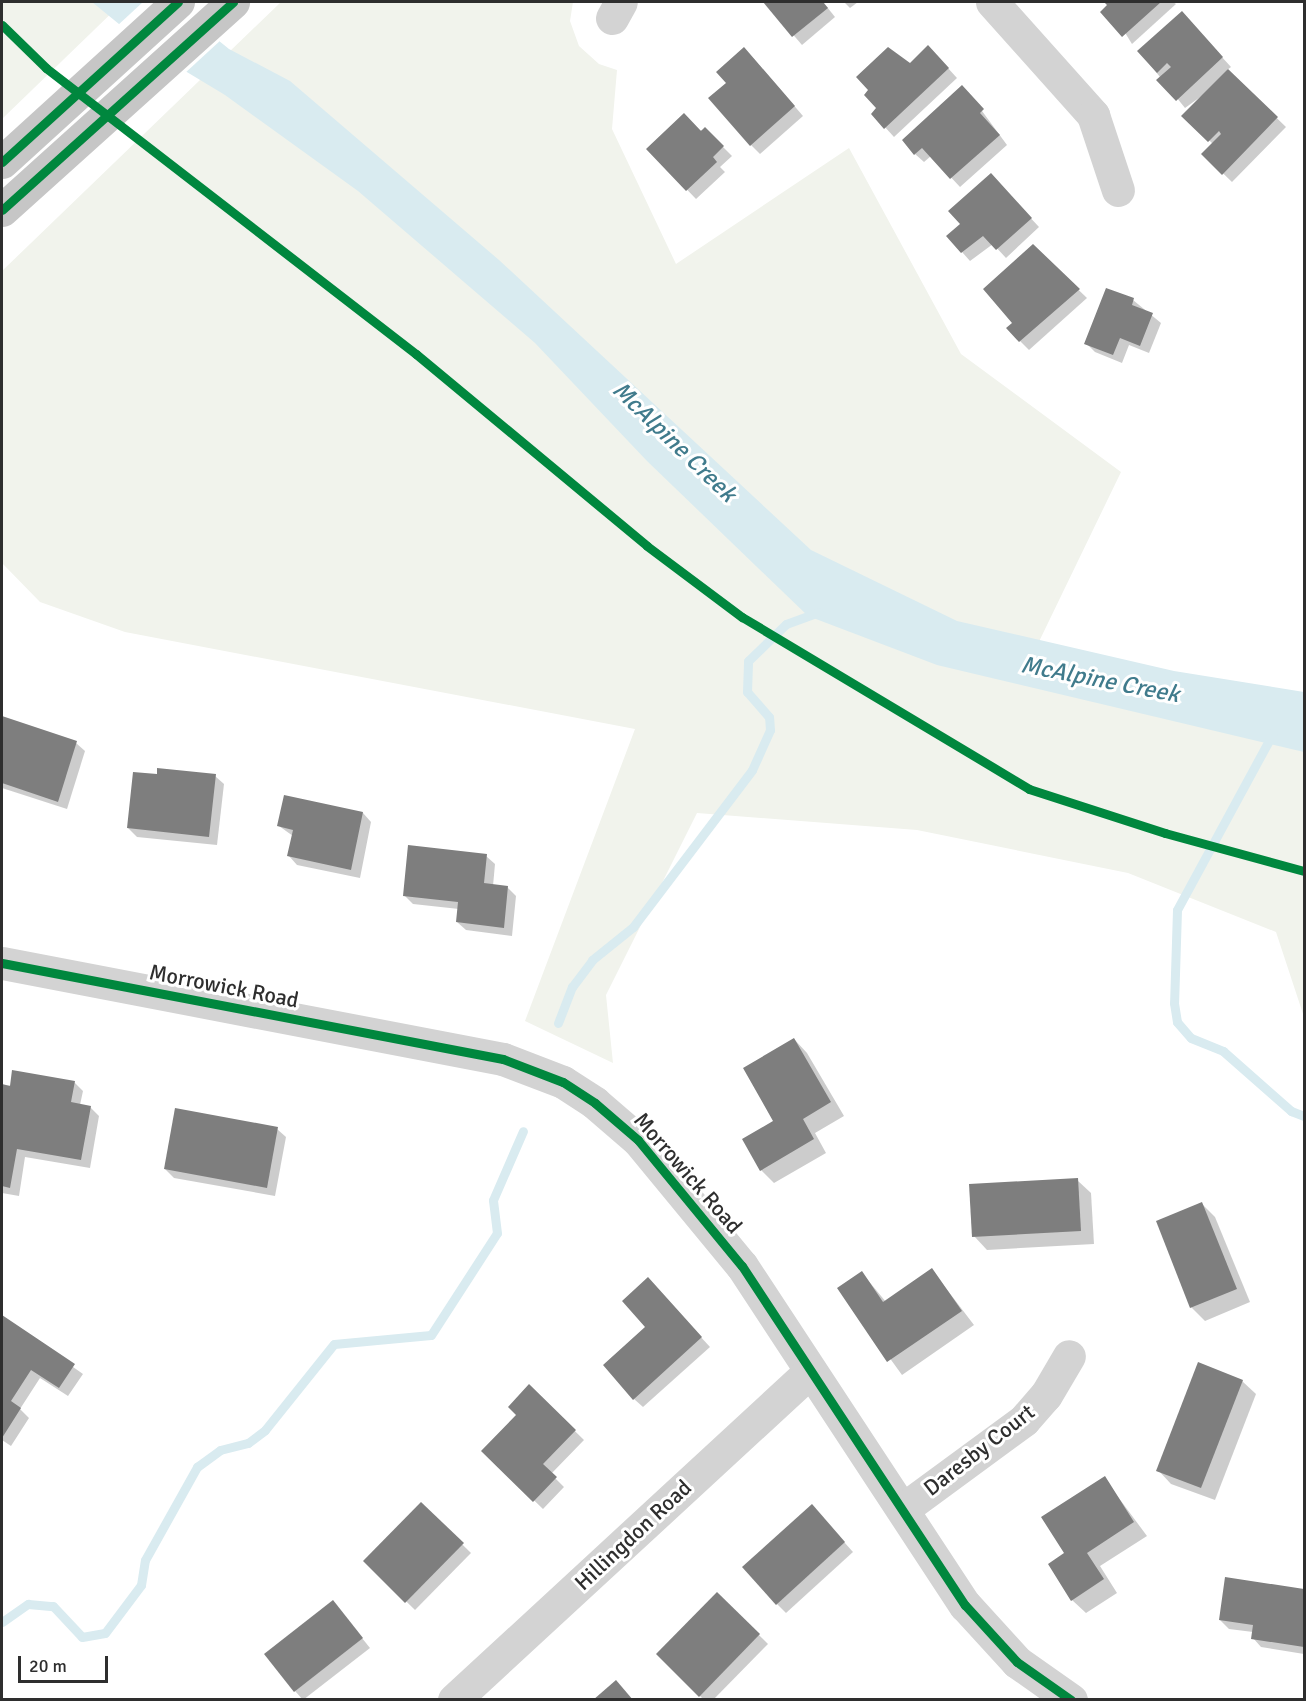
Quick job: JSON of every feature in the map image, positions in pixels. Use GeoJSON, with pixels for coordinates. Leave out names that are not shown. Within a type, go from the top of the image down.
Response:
{"type":"FeatureCollection","features":[{"type":"Feature","properties":{"kind":"main road"},"geometry":{"type":"LineString","coordinates":[[2,162],[178,2]]}},
{"type":"Feature","properties":{"kind":"main road"},"geometry":{"type":"LineString","coordinates":[[2,210],[233,2]]}},
{"type":"Feature","properties":{"kind":"street"},"geometry":{"type":"LineString","coordinates":[[992,2],[1093,115],[1118,190]]}},
{"type":"Feature","properties":{"kind":"street","name":"Morrowick Road"},"geometry":{"type":"LineString","coordinates":[[2,963],[503,1059],[563,1082],[619,1122],[663,1168],[742,1266],[965,1605],[1017,1662],[1071,1700]]}},
{"type":"Feature","properties":{"kind":"street","name":"Daresby Court"},"geometry":{"type":"LineString","coordinates":[[903,1509],[1024,1420],[1046,1395],[1069,1356]]}},
{"type":"Feature","properties":{"kind":"street","name":"Hillingdon Road"},"geometry":{"type":"LineString","coordinates":[[454,1700],[812,1371]]}},
{"type":"Feature","properties":{"kind":"shaded area"},"geometry":{"type":"Polygon","coordinates":[[[2,2],[123,2],[2,119],[2,2]]]}},
{"type":"Feature","properties":{"kind":"shaded area"},"geometry":{"type":"Polygon","coordinates":[[[281,2],[573,2],[570,21],[579,46],[599,64],[617,70],[612,129],[676,264],[849,148],[961,354],[1121,472],[1033,654],[1304,729],[1304,1017],[1276,932],[1128,873],[917,830],[697,813],[606,995],[613,1063],[525,1021],[635,729],[125,632],[40,602],[2,563],[2,271],[281,2]]]}},
{"type":"Feature","properties":{"kind":"water","name":"McAlpine Creek"},"geometry":{"type":"Polygon","coordinates":[[[92,2],[171,2],[229,49],[290,81],[499,260],[811,550],[957,621],[1174,671],[1304,692],[1304,752],[937,665],[808,616],[647,461],[535,343],[358,191],[225,95],[152,51],[92,2]]]}},
{"type":"Feature","properties":{"kind":"pier"},"geometry":{"type":"Polygon","coordinates":[[[143,2],[175,2],[222,39],[184,74],[150,54],[117,26],[143,2]]]}},
{"type":"Feature","properties":{"kind":"building"},"geometry":{"type":"Polygon","coordinates":[[[763,2],[823,2],[828,8],[792,37],[763,2]]]}},
{"type":"Feature","properties":{"kind":"building"},"geometry":{"type":"Polygon","coordinates":[[[1104,2],[1161,2],[1122,37],[1100,12],[1107,5],[1104,2]]]}},
{"type":"Feature","properties":{"kind":"building"},"geometry":{"type":"Polygon","coordinates":[[[1182,11],[1223,57],[1176,101],[1156,80],[1171,67],[1167,63],[1157,73],[1137,51],[1182,11]]]}},
{"type":"Feature","properties":{"kind":"building"},"geometry":{"type":"Polygon","coordinates":[[[928,45],[949,68],[884,129],[871,114],[876,108],[864,95],[868,90],[856,77],[888,47],[910,63],[928,45]]]}},
{"type":"Feature","properties":{"kind":"building"},"geometry":{"type":"Polygon","coordinates":[[[744,47],[795,106],[750,146],[708,98],[726,83],[716,72],[744,47]]]}},
{"type":"Feature","properties":{"kind":"building"},"geometry":{"type":"Polygon","coordinates":[[[1228,69],[1278,117],[1222,175],[1201,154],[1221,134],[1219,131],[1208,142],[1181,116],[1228,69]]]}},
{"type":"Feature","properties":{"kind":"building"},"geometry":{"type":"Polygon","coordinates":[[[962,85],[984,109],[980,113],[1000,135],[950,179],[922,148],[914,155],[902,140],[962,85]]]}},
{"type":"Feature","properties":{"kind":"building"},"geometry":{"type":"Polygon","coordinates":[[[684,113],[701,131],[705,127],[724,146],[713,157],[717,162],[686,191],[646,149],[684,113]]]}},
{"type":"Feature","properties":{"kind":"building"},"geometry":{"type":"Polygon","coordinates":[[[991,173],[1032,218],[996,250],[983,236],[961,253],[946,236],[960,224],[948,211],[991,173]]]}},
{"type":"Feature","properties":{"kind":"building"},"geometry":{"type":"Polygon","coordinates":[[[1033,244],[1080,289],[1019,342],[1006,328],[1012,323],[983,289],[1033,244]]]}},
{"type":"Feature","properties":{"kind":"building"},"geometry":{"type":"Polygon","coordinates":[[[1106,288],[1134,298],[1132,305],[1153,313],[1140,346],[1120,338],[1113,355],[1084,344],[1106,288]]]}},
{"type":"Feature","properties":{"kind":"building"},"geometry":{"type":"Polygon","coordinates":[[[2,716],[77,741],[58,802],[2,783],[2,716]]]}},
{"type":"Feature","properties":{"kind":"building"},"geometry":{"type":"Polygon","coordinates":[[[157,768],[216,774],[209,837],[127,828],[133,772],[157,774],[157,768]]]}},
{"type":"Feature","properties":{"kind":"building"},"geometry":{"type":"Polygon","coordinates":[[[284,795],[363,812],[351,870],[287,856],[293,830],[277,826],[284,795]]]}},
{"type":"Feature","properties":{"kind":"building"},"geometry":{"type":"Polygon","coordinates":[[[408,845],[487,854],[484,883],[508,886],[504,928],[456,922],[458,902],[403,896],[408,845]]]}},
{"type":"Feature","properties":{"kind":"building"},"geometry":{"type":"Polygon","coordinates":[[[794,1038],[831,1102],[803,1119],[814,1139],[760,1171],[742,1139],[773,1121],[743,1068],[794,1038]]]}},
{"type":"Feature","properties":{"kind":"building"},"geometry":{"type":"Polygon","coordinates":[[[12,1070],[75,1081],[71,1102],[91,1106],[81,1160],[17,1149],[10,1188],[2,1186],[2,1084],[10,1086],[12,1070]]]}},
{"type":"Feature","properties":{"kind":"building"},"geometry":{"type":"Polygon","coordinates":[[[175,1108],[278,1127],[267,1188],[164,1169],[175,1108]]]}},
{"type":"Feature","properties":{"kind":"building"},"geometry":{"type":"Polygon","coordinates":[[[1078,1178],[1081,1231],[972,1237],[969,1184],[1078,1178]]]}},
{"type":"Feature","properties":{"kind":"building"},"geometry":{"type":"Polygon","coordinates":[[[1202,1202],[1237,1289],[1190,1308],[1156,1221],[1202,1202]]]}},
{"type":"Feature","properties":{"kind":"building"},"geometry":{"type":"Polygon","coordinates":[[[932,1268],[962,1311],[887,1362],[837,1288],[862,1271],[883,1302],[932,1268]]]}},
{"type":"Feature","properties":{"kind":"building"},"geometry":{"type":"Polygon","coordinates":[[[648,1277],[702,1337],[633,1400],[603,1365],[645,1327],[622,1301],[648,1277]]]}},
{"type":"Feature","properties":{"kind":"building"},"geometry":{"type":"Polygon","coordinates":[[[2,1315],[75,1364],[59,1388],[31,1370],[11,1401],[21,1408],[2,1438],[2,1315]]]}},
{"type":"Feature","properties":{"kind":"building"},"geometry":{"type":"Polygon","coordinates":[[[1198,1362],[1243,1380],[1201,1488],[1156,1471],[1198,1362]]]}},
{"type":"Feature","properties":{"kind":"building"},"geometry":{"type":"Polygon","coordinates":[[[529,1384],[576,1430],[543,1464],[557,1477],[533,1502],[481,1451],[516,1415],[508,1407],[529,1384]]]}},
{"type":"Feature","properties":{"kind":"building"},"geometry":{"type":"Polygon","coordinates":[[[1105,1476],[1134,1522],[1087,1553],[1104,1579],[1071,1601],[1048,1564],[1064,1553],[1041,1517],[1105,1476]]]}},
{"type":"Feature","properties":{"kind":"building"},"geometry":{"type":"Polygon","coordinates":[[[421,1502],[464,1543],[405,1603],[363,1561],[421,1502]]]}},
{"type":"Feature","properties":{"kind":"building"},"geometry":{"type":"Polygon","coordinates":[[[812,1504],[845,1542],[776,1605],[742,1567],[812,1504]]]}},
{"type":"Feature","properties":{"kind":"building"},"geometry":{"type":"Polygon","coordinates":[[[1225,1577],[1304,1589],[1304,1647],[1251,1639],[1253,1625],[1219,1620],[1225,1577]]]}},
{"type":"Feature","properties":{"kind":"building"},"geometry":{"type":"Polygon","coordinates":[[[717,1592],[760,1634],[699,1697],[656,1654],[717,1592]]]}},
{"type":"Feature","properties":{"kind":"building"},"geometry":{"type":"Polygon","coordinates":[[[333,1600],[363,1638],[294,1692],[264,1654],[333,1600]]]}},
{"type":"Feature","properties":{"kind":"building"},"geometry":{"type":"Polygon","coordinates":[[[616,1680],[633,1700],[593,1700],[616,1680]]]}},
{"type":"Feature","properties":{"kind":"waterway"},"geometry":{"type":"LineString","coordinates":[[558,1023],[572,987],[592,960],[633,927],[752,770],[770,730],[769,717],[747,692],[748,661],[786,624],[819,612]]}},
{"type":"Feature","properties":{"kind":"waterway"},"geometry":{"type":"LineString","coordinates":[[1273,733],[1177,910],[1174,1003],[1177,1022],[1191,1038],[1223,1051],[1291,1111],[1304,1116]]}},
{"type":"Feature","properties":{"kind":"waterway"},"geometry":{"type":"LineString","coordinates":[[2,1622],[28,1604],[53,1606],[82,1637],[105,1633],[141,1585],[145,1560],[197,1467],[220,1450],[248,1443],[265,1430],[334,1344],[431,1335],[497,1233],[493,1200],[523,1131]]}},
{"type":"Feature","properties":{"kind":"cycle path"},"geometry":{"type":"LineString","coordinates":[[2,162],[178,2]]}},
{"type":"Feature","properties":{"kind":"cycle path"},"geometry":{"type":"LineString","coordinates":[[2,210],[233,2]]}},
{"type":"Feature","properties":{"kind":"cycle path"},"geometry":{"type":"LineString","coordinates":[[2,25],[46,68],[416,354],[647,546],[742,617],[1029,789],[1165,833],[1304,871]]}},
{"type":"Feature","properties":{"kind":"cycle path"},"geometry":{"type":"LineString","coordinates":[[2,963],[503,1059],[563,1082],[595,1103],[638,1140],[742,1266],[965,1605],[1017,1662],[1071,1700]]}}]}
